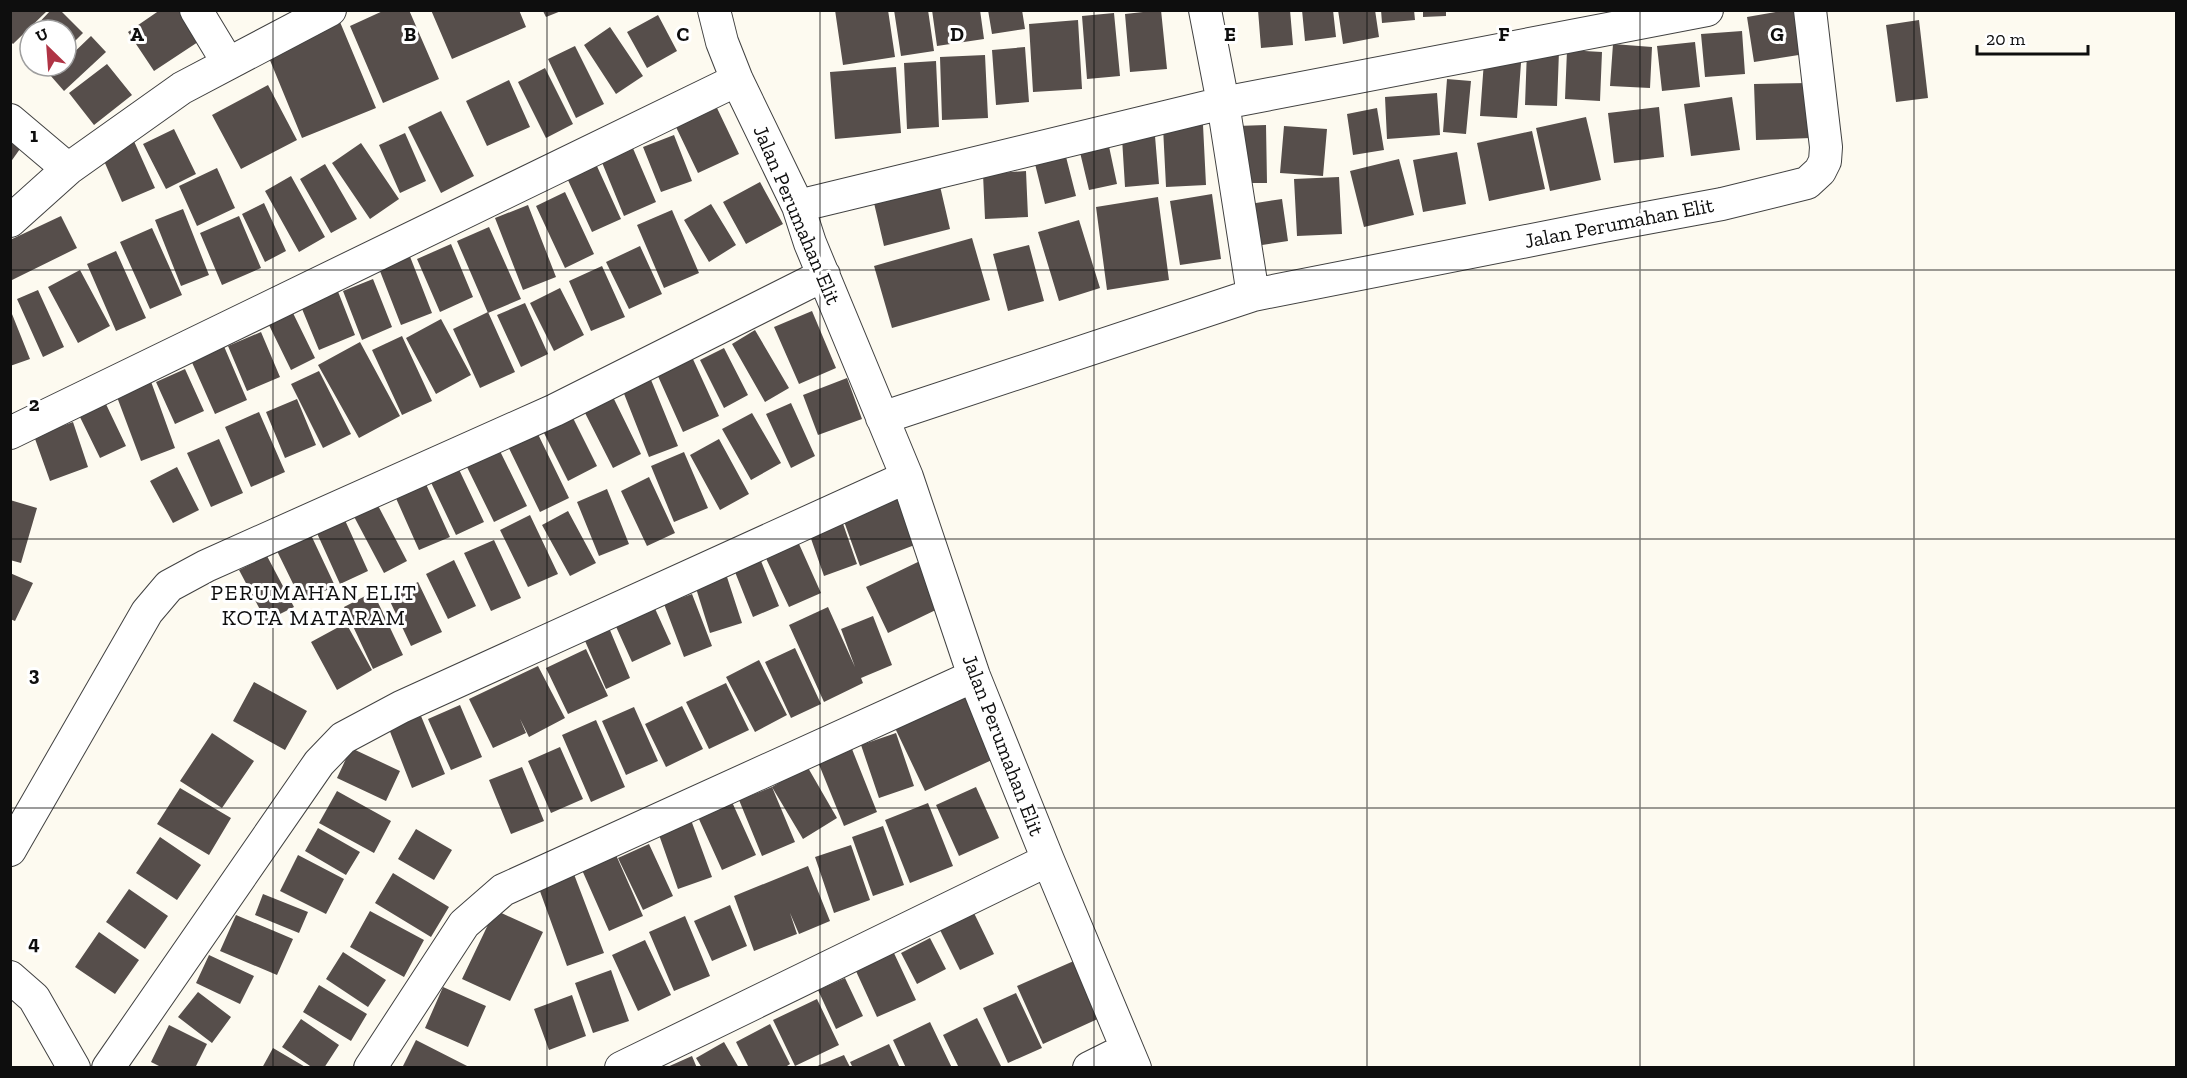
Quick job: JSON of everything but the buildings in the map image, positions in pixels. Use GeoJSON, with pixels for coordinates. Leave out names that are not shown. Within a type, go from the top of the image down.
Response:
{"type":"FeatureCollection","features":[{"type":"Feature","properties":{"kind":"street"},"geometry":{"type":"LineString","coordinates":[[196,10],[228,63]]}},
{"type":"Feature","properties":{"kind":"street"},"geometry":{"type":"LineString","coordinates":[[10,221],[68,169],[182,88],[330,10]]}},
{"type":"Feature","properties":{"kind":"street","name":"Jalan Perumahan Elit"},"geometry":{"type":"LineString","coordinates":[[714,10],[722,42],[736,80],[798,206],[810,243],[907,477],[974,676],[1131,1058]]}},
{"type":"Feature","properties":{"kind":"street"},"geometry":{"type":"LineString","coordinates":[[1205,10],[1253,296]]}},
{"type":"Feature","properties":{"kind":"street"},"geometry":{"type":"LineString","coordinates":[[798,206],[1222,103],[1707,10]]}},
{"type":"Feature","properties":{"kind":"street","name":"Jalan Perumahan Elit"},"geometry":{"type":"LineString","coordinates":[[882,418],[1253,296],[1603,225],[1722,204],[1807,183],[1820,171],[1825,161],[1826,147],[1810,10]]}},
{"type":"Feature","properties":{"kind":"street"},"geometry":{"type":"LineString","coordinates":[[10,433],[736,80]]}},
{"type":"Feature","properties":{"kind":"street"},"geometry":{"type":"LineString","coordinates":[[10,120],[68,169]]}},
{"type":"Feature","properties":{"kind":"street"},"geometry":{"type":"LineString","coordinates":[[10,850],[147,612],[170,586],[206,566],[555,410],[824,275]]}},
{"type":"Feature","properties":{"kind":"street"},"geometry":{"type":"LineString","coordinates":[[108,1068],[319,763],[343,738],[401,706],[907,477]]}},
{"type":"Feature","properties":{"kind":"street"},"geometry":{"type":"LineString","coordinates":[[370,1068],[464,924],[503,890],[974,676]]}},
{"type":"Feature","properties":{"kind":"street"},"geometry":{"type":"LineString","coordinates":[[621,1068],[1048,860]]}},
{"type":"Feature","properties":{"kind":"street"},"geometry":{"type":"LineString","coordinates":[[10,977],[34,998],[74,1068]]}},
{"type":"Feature","properties":{"kind":"street"},"geometry":{"type":"LineString","coordinates":[[1089,1068],[1131,1058]]}},
{"type":"Feature","properties":{"kind":"district","name":"PERUMAHAN ELIT KOTA MATARAM"},"geometry":{"type":"Point","coordinates":[314,604]}}]}
